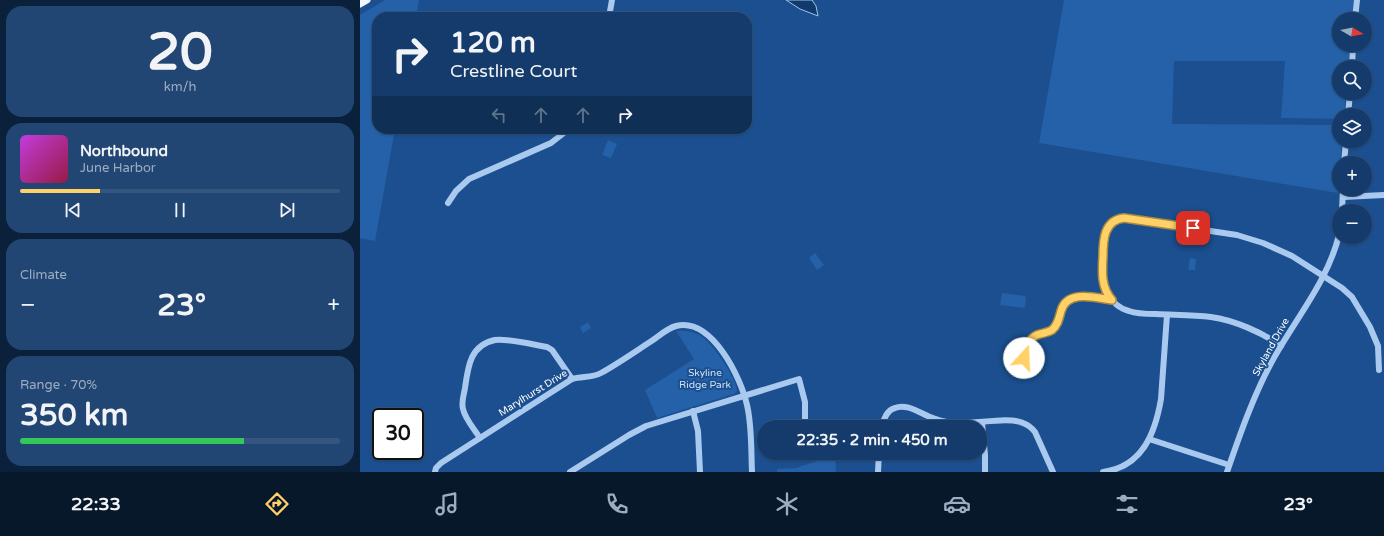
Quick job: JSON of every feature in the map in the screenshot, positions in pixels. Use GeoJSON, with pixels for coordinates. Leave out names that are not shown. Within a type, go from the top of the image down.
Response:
{"type":"FeatureCollection","features":[{"type":"Feature","properties":{"kind":"main road"},"geometry":{"type":"LineString","coordinates":[[360,4],[367,0]]}},
{"type":"Feature","properties":{"kind":"street"},"geometry":{"type":"LineString","coordinates":[[610,12],[612,0]]}},
{"type":"Feature","properties":{"kind":"street"},"geometry":{"type":"LineString","coordinates":[[1356,12],[1357,0]]}},
{"type":"Feature","properties":{"kind":"street"},"geometry":{"type":"LineString","coordinates":[[448,203],[456,192],[469,179],[551,143],[563,134]]}},
{"type":"Feature","properties":{"kind":"street"},"geometry":{"type":"LineString","coordinates":[[1342,204],[1343,197],[1384,195]]}},
{"type":"Feature","properties":{"kind":"street"},"geometry":{"type":"LineString","coordinates":[[1280,346],[1261,334],[1226,321],[1201,316],[1132,312],[1121,308],[1112,300],[1106,290],[1102,277],[1103,242],[1106,230],[1112,222],[1119,218],[1131,218],[1245,237],[1282,251],[1342,288],[1352,297],[1381,348],[1379,370]]}},
{"type":"Feature","properties":{"kind":"street","name":"Skyland Drive"},"geometry":{"type":"LineString","coordinates":[[1227,472],[1264,378],[1280,346],[1323,276],[1332,258],[1336,244]]}},
{"type":"Feature","properties":{"kind":"street"},"geometry":{"type":"LineString","coordinates":[[1024,358],[1030,336],[1048,332],[1055,327],[1061,308],[1072,298],[1084,297],[1112,300]]}},
{"type":"Feature","properties":{"kind":"street"},"geometry":{"type":"LineString","coordinates":[[1103,472],[1116,470],[1125,466],[1137,456],[1149,439],[1159,412],[1161,399],[1167,315]]}},
{"type":"Feature","properties":{"kind":"street","name":"Marylhurst Drive"},"geometry":{"type":"LineString","coordinates":[[435,472],[436,468],[441,463],[572,379],[596,375],[603,372],[667,330],[678,326],[689,326],[707,333],[735,372],[744,395]]}},
{"type":"Feature","properties":{"kind":"street"},"geometry":{"type":"LineString","coordinates":[[480,438],[464,412],[462,405],[471,359],[480,347],[489,342],[500,339],[547,347],[552,350],[572,379]]}},
{"type":"Feature","properties":{"kind":"street"},"geometry":{"type":"LineString","coordinates":[[570,472],[646,426],[800,379],[805,402],[805,420]]}},
{"type":"Feature","properties":{"kind":"street"},"geometry":{"type":"LineString","coordinates":[[744,395],[749,417],[752,472]]}},
{"type":"Feature","properties":{"kind":"street"},"geometry":{"type":"LineString","coordinates":[[884,420],[890,410],[895,407],[900,407],[913,409],[931,417],[944,420]]}},
{"type":"Feature","properties":{"kind":"street"},"geometry":{"type":"LineString","coordinates":[[693,411],[698,431],[700,472]]}},
{"type":"Feature","properties":{"kind":"street"},"geometry":{"type":"LineString","coordinates":[[987,422],[1010,420],[1022,422],[1027,425],[1035,432],[1040,441],[1053,472]]}},
{"type":"Feature","properties":{"kind":"street"},"geometry":{"type":"LineString","coordinates":[[1149,439],[1229,465]]}},
{"type":"Feature","properties":{"kind":"street"},"geometry":{"type":"LineString","coordinates":[[878,472],[879,460]]}},
{"type":"Feature","properties":{"kind":"street"},"geometry":{"type":"LineString","coordinates":[[985,460],[985,472]]}},
{"type":"Feature","properties":{"kind":"green space"},"geometry":{"type":"Polygon","coordinates":[[[385,0],[419,0],[417,12],[372,12],[372,134],[394,134],[375,241],[360,238],[360,15],[385,0]]]}},
{"type":"Feature","properties":{"kind":"green space"},"geometry":{"type":"Polygon","coordinates":[[[1064,0],[1354,0],[1353,12],[1332,12],[1332,52],[1349,52],[1349,60],[1332,60],[1332,100],[1345,100],[1345,108],[1332,108],[1332,119],[1281,118],[1285,61],[1174,61],[1172,124],[1332,125],[1332,148],[1341,148],[1341,156],[1332,156],[1332,192],[1039,143],[1064,0]]]}},
{"type":"Feature","properties":{"kind":"green space"},"geometry":{"type":"Polygon","coordinates":[[[608,140],[617,144],[611,158],[602,155],[608,140]]]}},
{"type":"Feature","properties":{"kind":"green space"},"geometry":{"type":"Polygon","coordinates":[[[815,253],[824,265],[817,270],[809,258],[815,253]]]}},
{"type":"Feature","properties":{"kind":"green space"},"geometry":{"type":"Polygon","coordinates":[[[1190,258],[1196,259],[1195,270],[1188,270],[1190,258]]]}},
{"type":"Feature","properties":{"kind":"green space"},"geometry":{"type":"Polygon","coordinates":[[[1002,293],[1025,296],[1025,307],[1000,305],[1002,293]]]}},
{"type":"Feature","properties":{"kind":"green space"},"geometry":{"type":"Polygon","coordinates":[[[588,322],[591,328],[583,333],[580,327],[588,322]]]}},
{"type":"Feature","properties":{"kind":"green space","name":"Skyline Ridge Park"},"geometry":{"type":"Polygon","coordinates":[[[676,331],[692,332],[698,334],[706,340],[728,369],[736,385],[737,391],[734,394],[657,418],[645,390],[694,359],[676,331]]]}},
{"type":"Feature","properties":{"kind":"green space"},"geometry":{"type":"Polygon","coordinates":[[[820,460],[835,460],[836,472],[777,472],[777,469],[796,468],[820,460]]]}},
{"type":"Feature","properties":{"kind":"shaded area"},"geometry":{"type":"Polygon","coordinates":[[[786,0],[812,0],[816,6],[818,16],[800,9],[786,0]]]}},
{"type":"Feature","properties":{"kind":"route"},"geometry":{"type":"LineString","coordinates":[[1024,358],[1027,344],[1033,337],[1048,332],[1055,327],[1061,308],[1068,300],[1079,296],[1112,300],[1108,296],[1102,277],[1103,242],[1106,230],[1112,222],[1119,218],[1131,218],[1193,228]]}}]}
